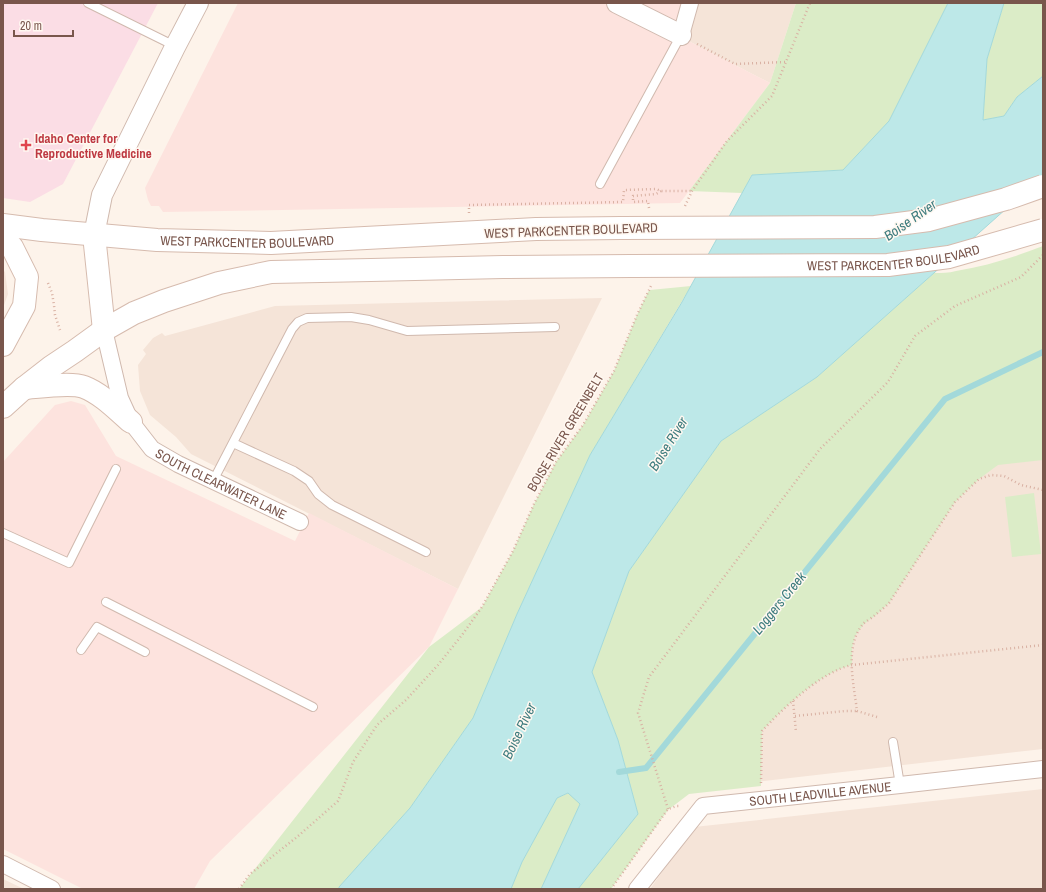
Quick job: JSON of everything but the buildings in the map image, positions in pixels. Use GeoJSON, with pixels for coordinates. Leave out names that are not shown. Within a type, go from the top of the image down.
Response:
{"type":"FeatureCollection","features":[{"type":"Feature","properties":{"kind":"main road","name":"WEST PARKCENTER BOULEVARD"},"geometry":{"type":"LineString","coordinates":[[3,225],[157,240],[271,243],[536,229],[875,227],[929,220],[1006,199],[1043,186]]}},
{"type":"Feature","properties":{"kind":"main road","name":"WEST PARKCENTER BOULEVARD"},"geometry":{"type":"LineString","coordinates":[[3,407],[51,367],[104,330],[134,314],[164,301],[219,283],[271,272],[489,267],[888,265],[949,257],[1043,230]]}},
{"type":"Feature","properties":{"kind":"main road"},"geometry":{"type":"LineString","coordinates":[[94,234],[104,330]]}},
{"type":"Feature","properties":{"kind":"main road"},"geometry":{"type":"LineString","coordinates":[[3,237],[12,247],[27,277],[24,306],[3,345]]}},
{"type":"Feature","properties":{"kind":"main road"},"geometry":{"type":"LineString","coordinates":[[24,388],[74,385],[83,387],[101,396],[131,422]]}},
{"type":"Feature","properties":{"kind":"street"},"geometry":{"type":"LineString","coordinates":[[94,234],[102,195],[198,3]]}},
{"type":"Feature","properties":{"kind":"street"},"geometry":{"type":"LineString","coordinates":[[617,3],[681,35],[690,3]]}},
{"type":"Feature","properties":{"kind":"street","name":"SOUTH CLEARWATER LANE"},"geometry":{"type":"LineString","coordinates":[[104,330],[120,398],[131,422],[152,449],[178,464],[300,522]]}},
{"type":"Feature","properties":{"kind":"street","name":"SOUTH LEADVILLE AVENUE"},"geometry":{"type":"LineString","coordinates":[[703,806],[1043,769]]}},
{"type":"Feature","properties":{"kind":"street"},"geometry":{"type":"LineString","coordinates":[[637,889],[703,806]]}},
{"type":"Feature","properties":{"kind":"street"},"geometry":{"type":"LineString","coordinates":[[3,864],[52,889]]}},
{"type":"Feature","properties":{"kind":"lane"},"geometry":{"type":"LineString","coordinates":[[88,3],[175,47]]}},
{"type":"Feature","properties":{"kind":"lane"},"geometry":{"type":"LineString","coordinates":[[600,184],[681,35]]}},
{"type":"Feature","properties":{"kind":"lane"},"geometry":{"type":"LineString","coordinates":[[213,481],[292,329],[298,322],[307,318],[351,317],[370,320],[407,331],[555,327]]}},
{"type":"Feature","properties":{"kind":"lane"},"geometry":{"type":"LineString","coordinates":[[233,443],[294,471],[309,481],[318,494],[332,505],[426,552]]}},
{"type":"Feature","properties":{"kind":"lane"},"geometry":{"type":"LineString","coordinates":[[3,533],[69,563],[116,469]]}},
{"type":"Feature","properties":{"kind":"lane"},"geometry":{"type":"LineString","coordinates":[[106,602],[313,707]]}},
{"type":"Feature","properties":{"kind":"lane"},"geometry":{"type":"LineString","coordinates":[[82,650],[97,627],[145,652]]}},
{"type":"Feature","properties":{"kind":"lane"},"geometry":{"type":"LineString","coordinates":[[893,742],[900,785]]}},
{"type":"Feature","properties":{"kind":"path"},"geometry":{"type":"LineString","coordinates":[[683,211],[692,191],[727,141],[772,96],[810,3]]}},
{"type":"Feature","properties":{"kind":"path"},"geometry":{"type":"LineString","coordinates":[[681,35],[735,64],[786,62]]}},
{"type":"Feature","properties":{"kind":"path"},"geometry":{"type":"LineString","coordinates":[[469,214],[469,205],[623,202],[624,190],[656,189],[661,191],[692,191]]}},
{"type":"Feature","properties":{"kind":"path"},"geometry":{"type":"LineString","coordinates":[[649,208],[648,201],[633,202],[633,196],[656,194],[661,191]]}},
{"type":"Feature","properties":{"kind":"path"},"geometry":{"type":"LineString","coordinates":[[668,810],[638,713],[649,677],[820,450],[888,382],[916,336],[955,306],[1021,277],[1043,255]]}},
{"type":"Feature","properties":{"kind":"path"},"geometry":{"type":"LineString","coordinates":[[43,279],[48,283],[52,293],[55,315],[60,330]]}},
{"type":"Feature","properties":{"kind":"path","name":"BOISE RIVER GREENBELT"},"geometry":{"type":"LineString","coordinates":[[238,889],[250,874],[338,802],[353,762],[377,725],[406,700],[438,665],[482,607],[513,551],[534,504],[556,462],[583,425],[614,371],[651,285]]}},
{"type":"Feature","properties":{"kind":"path"},"geometry":{"type":"LineString","coordinates":[[857,711],[852,665],[852,648],[855,636],[864,624],[889,602],[955,502],[979,479],[991,475],[1004,476],[1021,485],[1043,490]]}},
{"type":"Feature","properties":{"kind":"path"},"geometry":{"type":"LineString","coordinates":[[761,786],[762,731],[772,719],[806,690],[829,674],[843,667],[1043,645]]}},
{"type":"Feature","properties":{"kind":"path"},"geometry":{"type":"LineString","coordinates":[[793,702],[796,732]]}},
{"type":"Feature","properties":{"kind":"path"},"geometry":{"type":"LineString","coordinates":[[795,716],[857,711],[877,717]]}},
{"type":"Feature","properties":{"kind":"path"},"geometry":{"type":"LineString","coordinates":[[611,889],[668,810],[677,806],[703,806]]}},
{"type":"Feature","properties":{"kind":"shaded area"},"geometry":{"type":"Polygon","coordinates":[[[3,3],[158,3],[63,184],[30,202],[3,198],[3,3]]]}},
{"type":"Feature","properties":{"kind":"shaded area"},"geometry":{"type":"Polygon","coordinates":[[[238,3],[681,3],[679,36],[770,83],[680,203],[163,212],[159,206],[151,206],[145,188],[238,3]]]}},
{"type":"Feature","properties":{"kind":"shaded area"},"geometry":{"type":"Polygon","coordinates":[[[681,3],[796,3],[770,83],[679,36],[681,3]]]}},
{"type":"Feature","properties":{"kind":"shaded area"},"geometry":{"type":"Polygon","coordinates":[[[3,270],[5,272],[8,294],[3,308],[3,270]]]}},
{"type":"Feature","properties":{"kind":"shaded area"},"geometry":{"type":"Polygon","coordinates":[[[602,298],[458,589],[191,454],[176,437],[150,415],[140,391],[138,365],[146,354],[143,350],[153,338],[162,333],[165,336],[275,306],[602,298]]]}},
{"type":"Feature","properties":{"kind":"shaded area"},"geometry":{"type":"Polygon","coordinates":[[[1043,381],[1043,749],[702,788],[1043,381]]]}},
{"type":"Feature","properties":{"kind":"shaded area"},"geometry":{"type":"Polygon","coordinates":[[[71,401],[85,405],[116,456],[295,541],[309,513],[458,589],[429,647],[210,861],[194,889],[83,889],[3,849],[3,462],[55,405],[71,401]]]}},
{"type":"Feature","properties":{"kind":"shaded area"},"geometry":{"type":"Polygon","coordinates":[[[1043,789],[1043,889],[650,889],[694,827],[1043,789]]]}},
{"type":"Feature","properties":{"kind":"shaded area"},"geometry":{"type":"Polygon","coordinates":[[[3,879],[24,889],[3,889],[3,879]]]}},
{"type":"Feature","properties":{"kind":"green space"},"geometry":{"type":"Polygon","coordinates":[[[796,3],[948,3],[889,121],[843,170],[752,175],[742,193],[689,191],[770,83],[796,3]]]}},
{"type":"Feature","properties":{"kind":"green space"},"geometry":{"type":"Polygon","coordinates":[[[1004,3],[1043,3],[1043,76],[1017,97],[1004,116],[983,120],[987,59],[1004,3]]]}},
{"type":"Feature","properties":{"kind":"green space"},"geometry":{"type":"Polygon","coordinates":[[[1043,246],[1043,460],[998,465],[979,479],[955,502],[889,603],[864,624],[855,636],[852,648],[852,665],[828,675],[803,692],[780,712],[762,731],[761,786],[689,794],[668,810],[611,889],[578,889],[638,814],[618,740],[592,672],[629,571],[721,441],[817,377],[934,273],[951,272],[978,267],[1043,246]]]}},
{"type":"Feature","properties":{"kind":"green space"},"geometry":{"type":"Polygon","coordinates":[[[691,286],[590,455],[517,614],[473,718],[410,808],[339,887],[339,889],[239,889],[429,647],[482,607],[513,551],[534,504],[556,462],[583,425],[614,371],[648,292],[650,290],[691,286]]]}},
{"type":"Feature","properties":{"kind":"green space"},"geometry":{"type":"Polygon","coordinates":[[[1034,493],[1041,554],[1012,557],[1005,497],[1034,493]]]}},
{"type":"Feature","properties":{"kind":"green space"},"geometry":{"type":"Polygon","coordinates":[[[569,793],[580,804],[541,889],[511,889],[522,862],[557,798],[569,793]]]}},
{"type":"Feature","properties":{"kind":"water","name":"Boise River"},"geometry":{"type":"Polygon","coordinates":[[[948,3],[1004,3],[987,59],[983,120],[1004,116],[1017,97],[1043,76],[1043,176],[817,377],[721,441],[629,571],[592,672],[618,740],[638,814],[578,889],[541,889],[580,804],[568,793],[557,798],[522,862],[511,889],[339,889],[339,887],[410,808],[473,718],[517,614],[590,455],[682,302],[752,175],[843,170],[889,121],[948,3]]]}},
{"type":"Feature","properties":{"kind":"waterway","name":"Loggers Creek"},"geometry":{"type":"LineString","coordinates":[[619,772],[646,768],[945,399],[1043,352]]}},
{"type":"Feature","properties":{"kind":"place","name":"Idaho Center for Reproductive Medicine"},"geometry":{"type":"Point","coordinates":[26,145]}}]}
